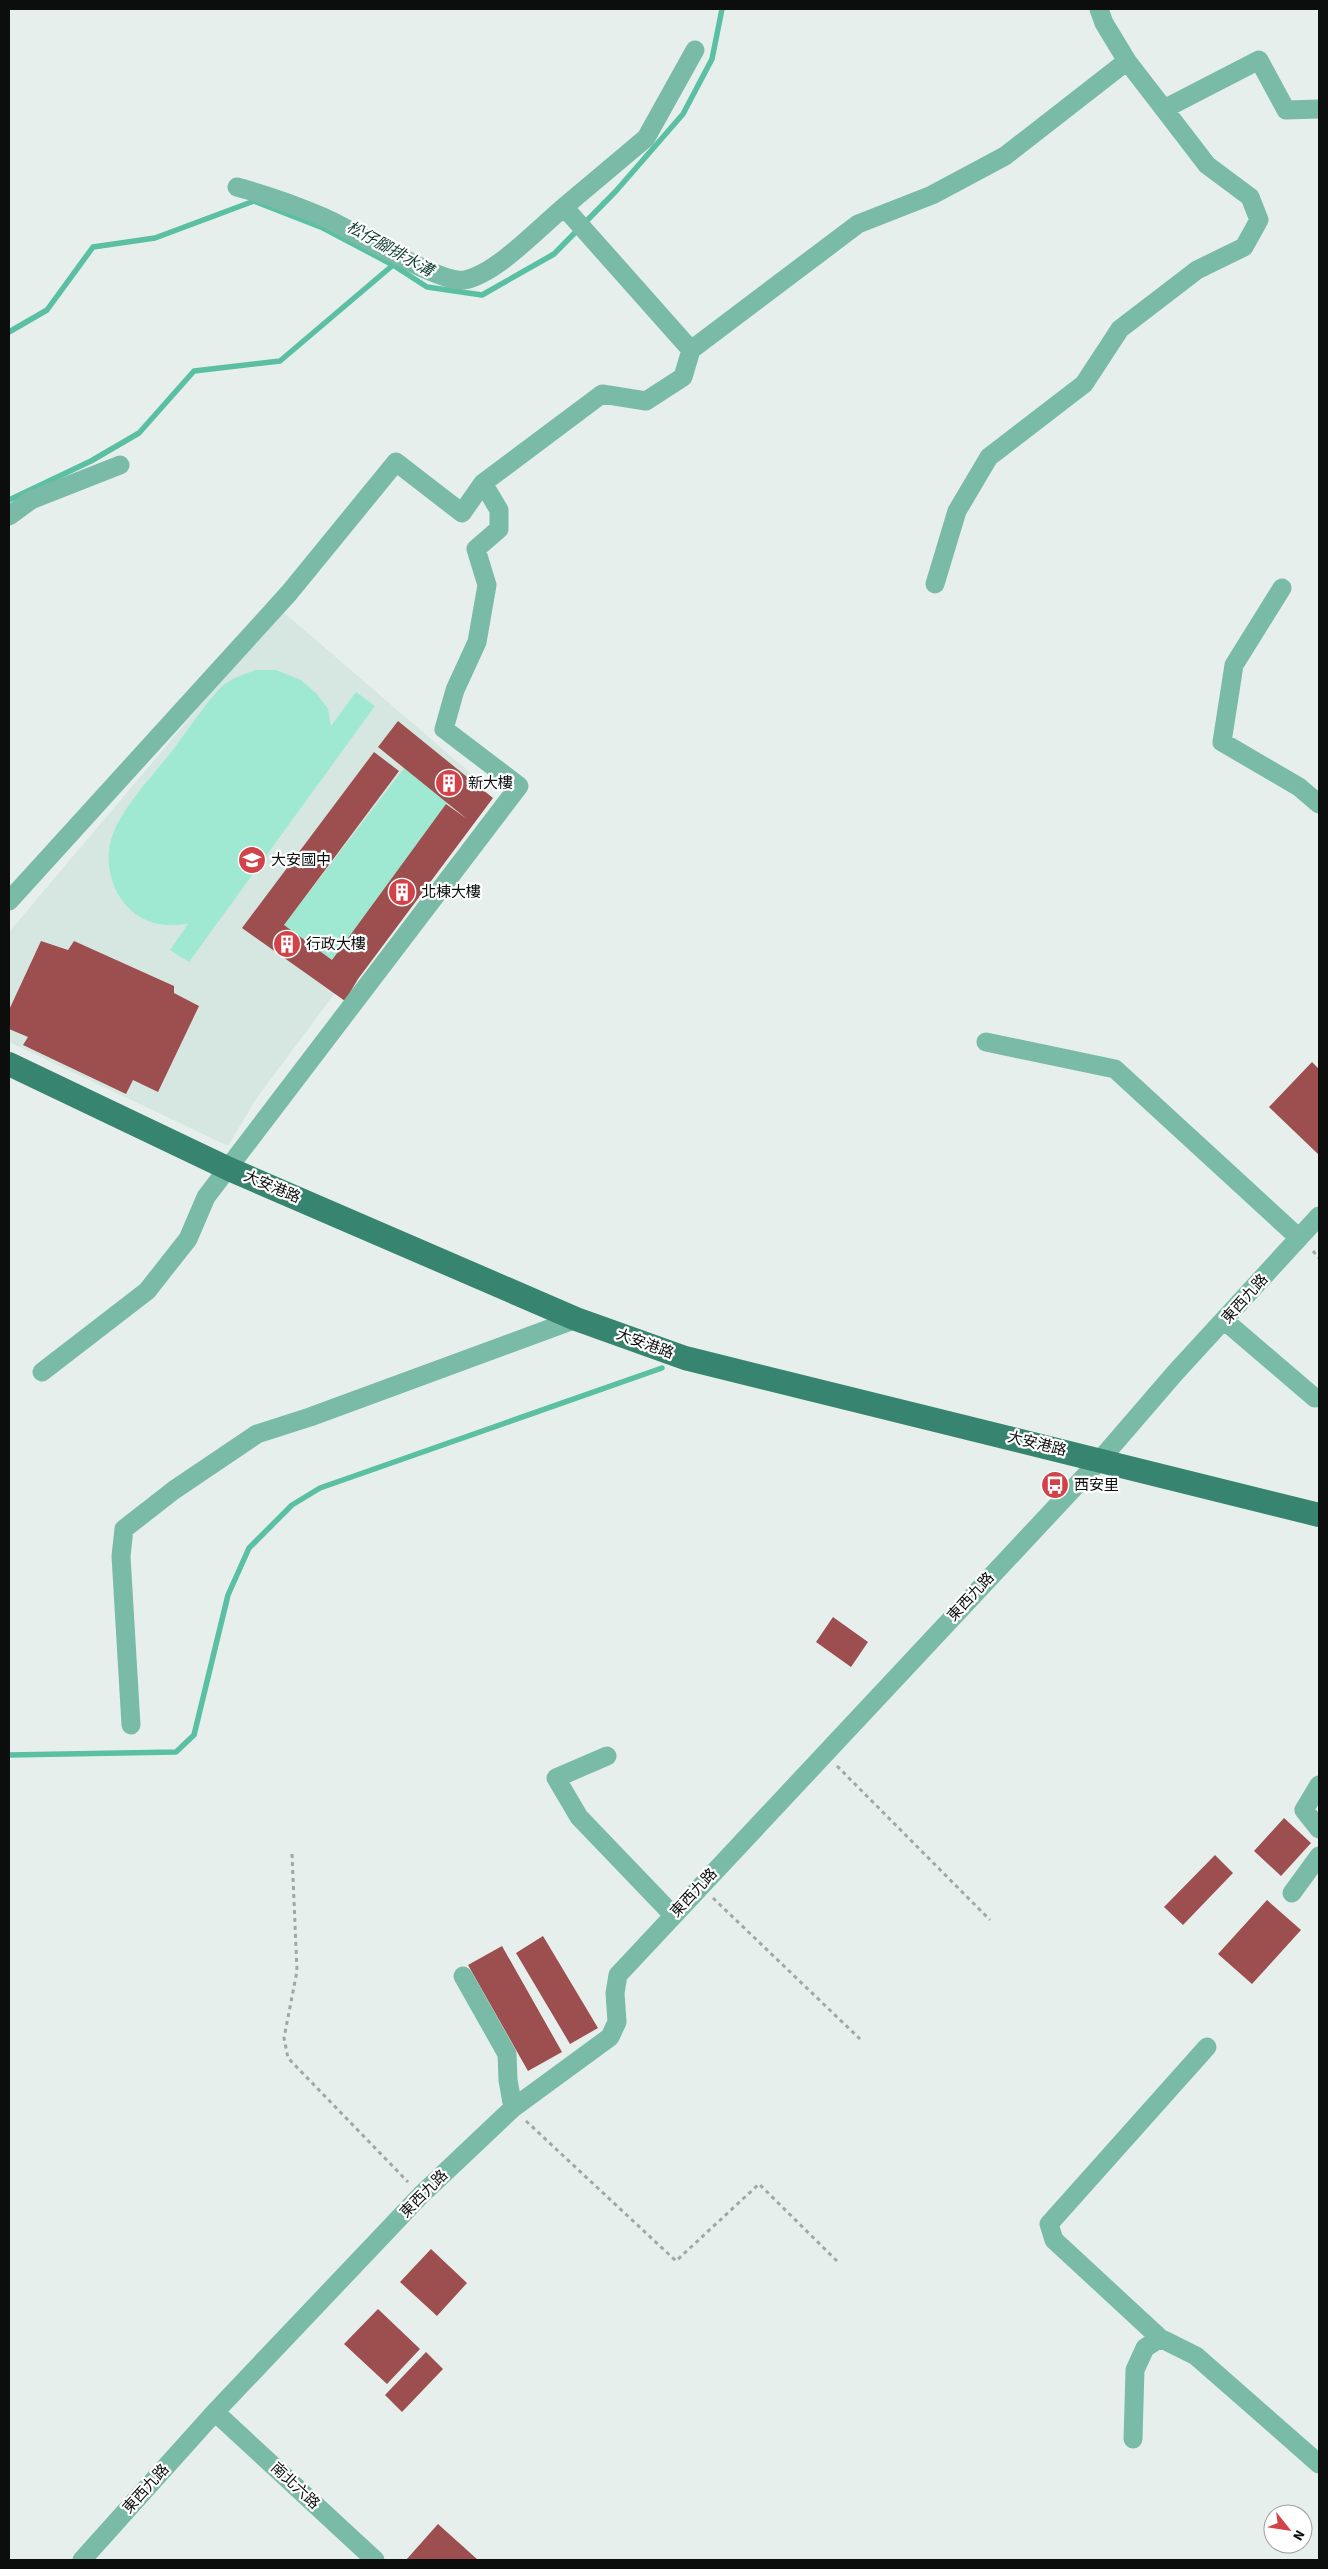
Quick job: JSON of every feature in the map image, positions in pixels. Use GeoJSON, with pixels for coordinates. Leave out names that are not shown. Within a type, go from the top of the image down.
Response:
{"type":"FeatureCollection","features":[{"type":"Feature","properties":{"kind":"main road","name":"大安港路"},"geometry":{"type":"LineString","coordinates":[[9,1064],[229,1169],[576,1319],[685,1358],[1319,1515]]}},
{"type":"Feature","properties":{"kind":"street"},"geometry":{"type":"LineString","coordinates":[[935,584],[957,511],[990,457],[1084,384],[1120,330],[1196,270],[1244,247],[1259,220],[1250,197],[1207,165],[1127,61],[1104,23],[1099,9]]}},
{"type":"Feature","properties":{"kind":"street"},"geometry":{"type":"LineString","coordinates":[[237,187],[277,198],[325,218],[436,274],[463,280],[488,272],[567,210],[646,138],[695,50]]}},
{"type":"Feature","properties":{"kind":"street"},"geometry":{"type":"LineString","coordinates":[[1164,108],[1259,60],[1286,110],[1319,109]]}},
{"type":"Feature","properties":{"kind":"street"},"geometry":{"type":"LineString","coordinates":[[9,901],[289,593],[396,462],[462,513],[483,483],[602,394],[646,401],[683,377],[690,350],[858,224],[932,195],[1005,156],[1127,61]]}},
{"type":"Feature","properties":{"kind":"street"},"geometry":{"type":"LineString","coordinates":[[567,210],[690,350]]}},
{"type":"Feature","properties":{"kind":"street"},"geometry":{"type":"LineString","coordinates":[[9,516],[31,500],[120,465]]}},
{"type":"Feature","properties":{"kind":"street"},"geometry":{"type":"LineString","coordinates":[[42,1372],[147,1291],[188,1239],[206,1197],[519,786],[444,729],[455,690],[477,642],[487,585],[476,549],[498,529],[499,510],[483,483]]}},
{"type":"Feature","properties":{"kind":"street"},"geometry":{"type":"LineString","coordinates":[[1282,588],[1234,665],[1222,742],[1299,787],[1319,804]]}},
{"type":"Feature","properties":{"kind":"street"},"geometry":{"type":"LineString","coordinates":[[986,1042],[1115,1069],[1299,1238]]}},
{"type":"Feature","properties":{"kind":"street","name":"東西九路"},"geometry":{"type":"LineString","coordinates":[[82,2560],[215,2412],[421,2195],[513,2108],[610,2037],[617,2022],[615,1993],[618,1974],[1100,1460],[1175,1373],[1226,1321],[1319,1216]]}},
{"type":"Feature","properties":{"kind":"street"},"geometry":{"type":"LineString","coordinates":[[131,1725],[120,1556],[124,1529],[174,1490],[257,1434],[310,1417],[576,1319]]}},
{"type":"Feature","properties":{"kind":"street"},"geometry":{"type":"LineString","coordinates":[[1226,1321],[1315,1398]]}},
{"type":"Feature","properties":{"kind":"street"},"geometry":{"type":"LineString","coordinates":[[607,1756],[556,1778],[579,1817],[673,1915]]}},
{"type":"Feature","properties":{"kind":"street"},"geometry":{"type":"LineString","coordinates":[[1319,1785],[1304,1810],[1319,1829]]}},
{"type":"Feature","properties":{"kind":"street"},"geometry":{"type":"LineString","coordinates":[[1292,1893],[1319,1856]]}},
{"type":"Feature","properties":{"kind":"street"},"geometry":{"type":"LineString","coordinates":[[463,1976],[507,2054],[508,2080],[513,2108]]}},
{"type":"Feature","properties":{"kind":"street"},"geometry":{"type":"LineString","coordinates":[[1207,2047],[1049,2224],[1054,2240],[1160,2338],[1196,2356],[1319,2464]]}},
{"type":"Feature","properties":{"kind":"street"},"geometry":{"type":"LineString","coordinates":[[1133,2440],[1135,2370],[1145,2348],[1160,2338]]}},
{"type":"Feature","properties":{"kind":"street","name":"南北六路"},"geometry":{"type":"LineString","coordinates":[[215,2412],[375,2560]]}},
{"type":"Feature","properties":{"kind":"path"},"geometry":{"type":"LineString","coordinates":[[824,1753],[990,1920]]}},
{"type":"Feature","properties":{"kind":"path"},"geometry":{"type":"LineString","coordinates":[[292,1854],[297,1971],[284,2038],[288,2058],[421,2195]]}},
{"type":"Feature","properties":{"kind":"path"},"geometry":{"type":"LineString","coordinates":[[700,1886],[860,2039]]}},
{"type":"Feature","properties":{"kind":"path"},"geometry":{"type":"LineString","coordinates":[[513,2108],[676,2261],[759,2184],[838,2262]]}},
{"type":"Feature","properties":{"kind":"shaded area","name":"大安國中"},"geometry":{"type":"Polygon","coordinates":[[[281,610],[488,788],[256,1099],[228,1146],[9,1042],[9,932],[281,610]]]}},
{"type":"Feature","properties":{"kind":"green space"},"geometry":{"type":"Polygon","coordinates":[[[256,670],[276,670],[301,680],[317,694],[328,709],[331,726],[356,692],[375,706],[189,962],[170,950],[188,924],[167,925],[154,923],[141,918],[130,910],[121,899],[115,887],[109,861],[110,847],[113,834],[124,812],[210,700],[226,683],[238,676],[256,670]]]}},
{"type":"Feature","properties":{"kind":"green space"},"geometry":{"type":"Polygon","coordinates":[[[404,768],[447,803],[332,960],[284,925],[404,768]]]}},
{"type":"Feature","properties":{"kind":"building"},"geometry":{"type":"Polygon","coordinates":[[[398,721],[493,798],[358,979],[345,1001],[242,928],[374,752],[399,771],[284,925],[332,960],[446,804],[467,819],[378,747],[398,721]]]}},
{"type":"Feature","properties":{"kind":"building"},"geometry":{"type":"Polygon","coordinates":[[[41,941],[68,950],[74,941],[174,986],[174,993],[199,1006],[158,1092],[133,1080],[126,1094],[23,1045],[28,1037],[9,1029],[9,1010],[41,941]]]}},
{"type":"Feature","properties":{"kind":"building"},"geometry":{"type":"Polygon","coordinates":[[[1312,1062],[1319,1069],[1319,1155],[1269,1107],[1312,1062]]]}},
{"type":"Feature","properties":{"kind":"building"},"geometry":{"type":"Polygon","coordinates":[[[833,1617],[868,1642],[851,1667],[816,1642],[833,1617]]]}},
{"type":"Feature","properties":{"kind":"building"},"geometry":{"type":"Polygon","coordinates":[[[1284,1818],[1311,1843],[1281,1876],[1254,1851],[1284,1818]]]}},
{"type":"Feature","properties":{"kind":"building"},"geometry":{"type":"Polygon","coordinates":[[[1215,1855],[1233,1873],[1183,1925],[1164,1907],[1215,1855]]]}},
{"type":"Feature","properties":{"kind":"building"},"geometry":{"type":"Polygon","coordinates":[[[1267,1900],[1301,1930],[1252,1984],[1218,1954],[1267,1900]]]}},
{"type":"Feature","properties":{"kind":"building"},"geometry":{"type":"Polygon","coordinates":[[[543,1936],[598,2028],[570,2044],[516,1953],[543,1936]]]}},
{"type":"Feature","properties":{"kind":"building"},"geometry":{"type":"Polygon","coordinates":[[[502,1946],[562,2052],[528,2071],[468,1965],[502,1946]]]}},
{"type":"Feature","properties":{"kind":"building"},"geometry":{"type":"Polygon","coordinates":[[[431,2249],[467,2283],[437,2316],[400,2282],[431,2249]]]}},
{"type":"Feature","properties":{"kind":"building"},"geometry":{"type":"Polygon","coordinates":[[[378,2309],[420,2349],[387,2384],[344,2344],[378,2309]]]}},
{"type":"Feature","properties":{"kind":"building"},"geometry":{"type":"Polygon","coordinates":[[[426,2352],[443,2369],[402,2412],[385,2395],[426,2352]]]}},
{"type":"Feature","properties":{"kind":"building"},"geometry":{"type":"Polygon","coordinates":[[[438,2524],[478,2560],[406,2560],[438,2524]]]}},
{"type":"Feature","properties":{"kind":"waterway","name":"松仔腳排水溝"},"geometry":{"type":"LineString","coordinates":[[9,332],[47,310],[93,247],[155,238],[254,201],[323,228],[393,265],[427,287],[482,295],[554,254],[616,191],[683,114],[712,59],[722,9]]}},
{"type":"Feature","properties":{"kind":"waterway"},"geometry":{"type":"LineString","coordinates":[[9,500],[91,461],[139,433],[194,371],[280,361],[393,265]]}},
{"type":"Feature","properties":{"kind":"waterway"},"geometry":{"type":"LineString","coordinates":[[9,1755],[176,1752],[194,1735],[228,1595],[249,1548],[292,1505],[320,1488],[662,1368]]}},
{"type":"Feature","properties":{"kind":"place","name":"新大樓"},"geometry":{"type":"Point","coordinates":[449,783]}},
{"type":"Feature","properties":{"kind":"place","name":"大安國中"},"geometry":{"type":"Point","coordinates":[252,860]}},
{"type":"Feature","properties":{"kind":"place","name":"北棟大樓"},"geometry":{"type":"Point","coordinates":[402,892]}},
{"type":"Feature","properties":{"kind":"place","name":"行政大樓"},"geometry":{"type":"Point","coordinates":[287,944]}},
{"type":"Feature","properties":{"kind":"place","name":"西安里"},"geometry":{"type":"Point","coordinates":[1055,1485]}}]}
